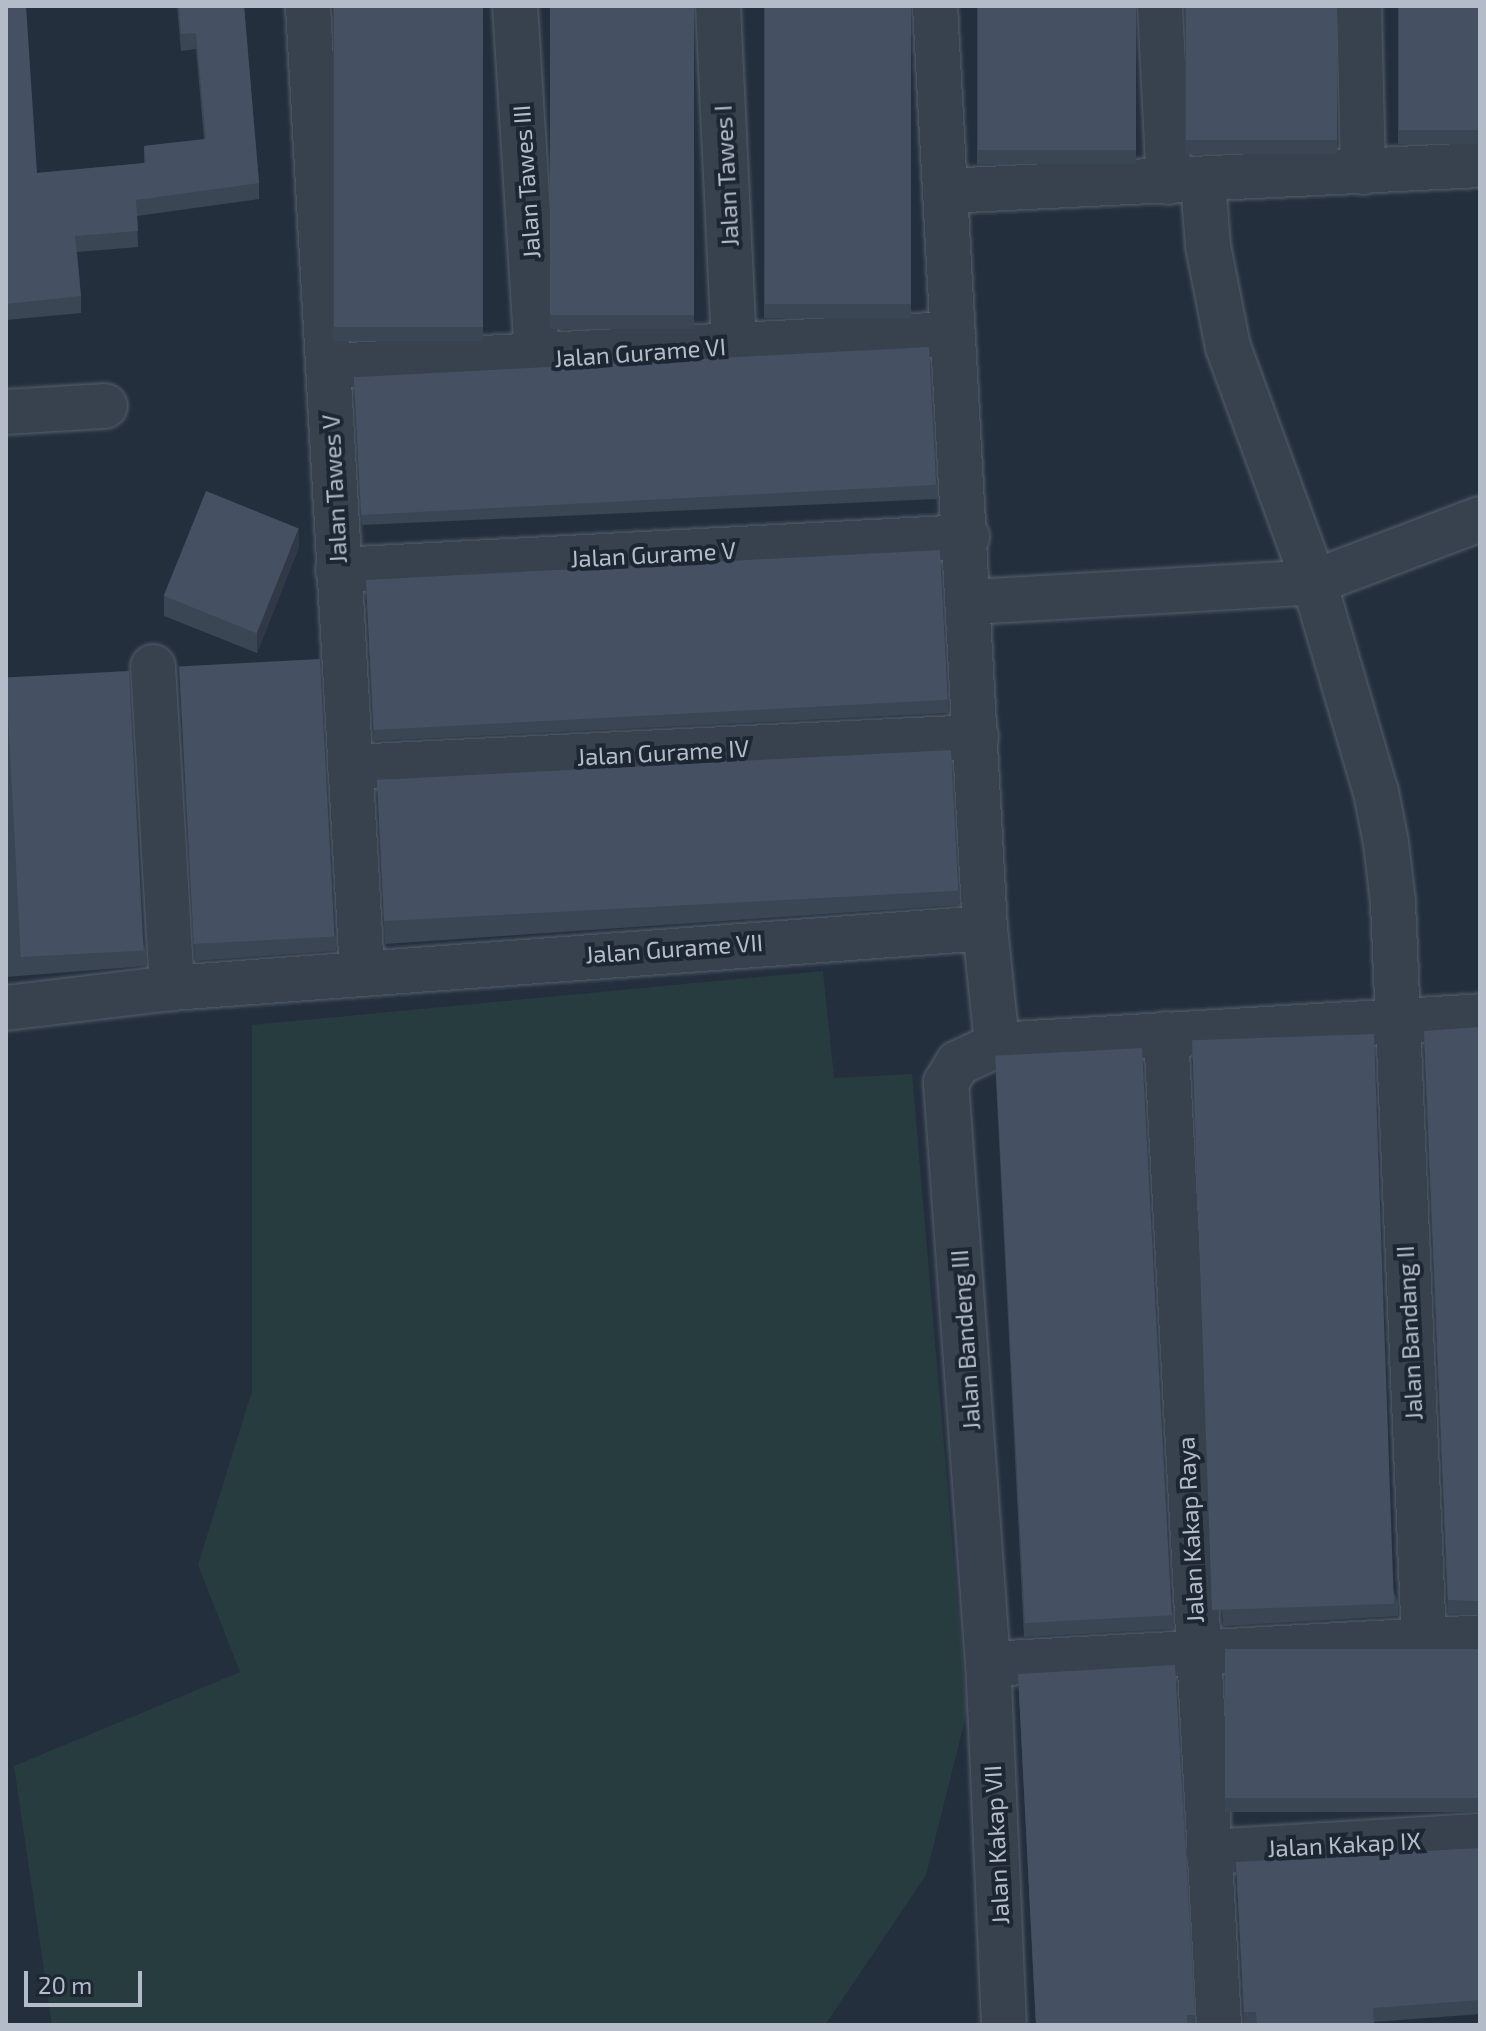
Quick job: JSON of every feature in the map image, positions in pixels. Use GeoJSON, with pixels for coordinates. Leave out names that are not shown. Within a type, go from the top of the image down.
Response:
{"type":"FeatureCollection","features":[{"type":"Feature","properties":{"kind":"street","name":"Jalan Tawes V"},"geometry":{"type":"LineString","coordinates":[[308,6],[362,973]]}},
{"type":"Feature","properties":{"kind":"street","name":"Jalan Tawes III"},"geometry":{"type":"LineString","coordinates":[[515,6],[537,359]]}},
{"type":"Feature","properties":{"kind":"street","name":"Jalan Tawes I"},"geometry":{"type":"LineString","coordinates":[[718,6],[734,346]]}},
{"type":"Feature","properties":{"kind":"street"},"geometry":{"type":"LineString","coordinates":[[935,6],[952,334],[972,602],[985,928],[997,1045],[1394,1024],[1480,1016]]}},
{"type":"Feature","properties":{"kind":"street","name":"Jalan Bandang II"},"geometry":{"type":"LineString","coordinates":[[1160,6],[1186,182],[1208,246],[1228,347],[1314,582],[1376,792],[1386,843],[1393,903],[1394,1024],[1424,1641]]}},
{"type":"Feature","properties":{"kind":"street"},"geometry":{"type":"LineString","coordinates":[[1359,6],[1363,172]]}},
{"type":"Feature","properties":{"kind":"street"},"geometry":{"type":"LineString","coordinates":[[945,191],[1186,182],[1480,165]]}},
{"type":"Feature","properties":{"kind":"street","name":"Jalan Gurame VI"},"geometry":{"type":"LineString","coordinates":[[328,366],[537,359],[952,334]]}},
{"type":"Feature","properties":{"kind":"street"},"geometry":{"type":"LineString","coordinates":[[6,412],[105,406]]}},
{"type":"Feature","properties":{"kind":"street"},"geometry":{"type":"LineString","coordinates":[[972,602],[1314,582],[1480,519]]}},
{"type":"Feature","properties":{"kind":"street","name":"Jalan Gurame V"},"geometry":{"type":"LineString","coordinates":[[338,570],[967,537]]}},
{"type":"Feature","properties":{"kind":"street"},"geometry":{"type":"LineString","coordinates":[[153,667],[172,988]]}},
{"type":"Feature","properties":{"kind":"street","name":"Jalan Gurame IV"},"geometry":{"type":"LineString","coordinates":[[350,767],[976,737]]}},
{"type":"Feature","properties":{"kind":"street","name":"Jalan Gurame VII"},"geometry":{"type":"LineString","coordinates":[[6,1008],[172,988],[985,928]]}},
{"type":"Feature","properties":{"kind":"street","name":"Jalan Kakap Raya"},"geometry":{"type":"LineString","coordinates":[[1166,1034],[1219,2025]]}},
{"type":"Feature","properties":{"kind":"street","name":"Jalan Bandeng III"},"geometry":{"type":"LineString","coordinates":[[988,1664],[946,1083],[958,1063],[997,1045]]}},
{"type":"Feature","properties":{"kind":"street"},"geometry":{"type":"LineString","coordinates":[[988,1664],[1480,1637]]}},
{"type":"Feature","properties":{"kind":"street","name":"Jalan Kakap VII"},"geometry":{"type":"LineString","coordinates":[[988,1664],[1004,2025]]}},
{"type":"Feature","properties":{"kind":"street","name":"Jalan Kakap IX"},"geometry":{"type":"LineString","coordinates":[[1208,1852],[1480,1836]]}},
{"type":"Feature","properties":{"kind":"green space"},"geometry":{"type":"Polygon","coordinates":[[[823,971],[834,1078],[912,1074],[967,1712],[926,1875],[825,2025],[52,2025],[14,1766],[240,1672],[198,1565],[252,1391],[252,1025],[823,971]]]}},
{"type":"Feature","properties":{"kind":"building"},"geometry":{"type":"Polygon","coordinates":[[[6,6],[26,6],[37,173],[146,163],[144,146],[206,139],[196,33],[181,34],[179,6],[244,6],[259,183],[136,200],[138,231],[75,236],[81,296],[6,304],[6,6]]]}},
{"type":"Feature","properties":{"kind":"building"},"geometry":{"type":"Polygon","coordinates":[[[334,6],[483,6],[483,327],[334,327],[334,6]]]}},
{"type":"Feature","properties":{"kind":"building"},"geometry":{"type":"Polygon","coordinates":[[[550,6],[694,6],[694,315],[550,315],[550,6]]]}},
{"type":"Feature","properties":{"kind":"building"},"geometry":{"type":"Polygon","coordinates":[[[765,6],[911,6],[911,304],[765,304],[765,6]]]}},
{"type":"Feature","properties":{"kind":"building"},"geometry":{"type":"Polygon","coordinates":[[[978,6],[1136,6],[1136,150],[978,150],[978,6]]]}},
{"type":"Feature","properties":{"kind":"building"},"geometry":{"type":"Polygon","coordinates":[[[1186,6],[1337,6],[1337,140],[1186,140],[1186,6]]]}},
{"type":"Feature","properties":{"kind":"building"},"geometry":{"type":"Polygon","coordinates":[[[1399,6],[1480,6],[1480,130],[1399,130],[1399,6]]]}},
{"type":"Feature","properties":{"kind":"building"},"geometry":{"type":"Polygon","coordinates":[[[929,347],[936,485],[361,515],[354,377],[929,347]]]}},
{"type":"Feature","properties":{"kind":"building"},"geometry":{"type":"Polygon","coordinates":[[[206,491],[299,528],[256,633],[164,596],[206,491]]]}},
{"type":"Feature","properties":{"kind":"building"},"geometry":{"type":"Polygon","coordinates":[[[940,550],[948,700],[374,730],[366,580],[940,550]]]}},
{"type":"Feature","properties":{"kind":"building"},"geometry":{"type":"Polygon","coordinates":[[[320,659],[335,937],[194,944],[179,666],[320,659]]]}},
{"type":"Feature","properties":{"kind":"building"},"geometry":{"type":"Polygon","coordinates":[[[129,671],[144,951],[21,957],[6,677],[129,671]]]}},
{"type":"Feature","properties":{"kind":"building"},"geometry":{"type":"Polygon","coordinates":[[[951,750],[958,891],[384,921],[377,780],[951,750]]]}},
{"type":"Feature","properties":{"kind":"building"},"geometry":{"type":"Polygon","coordinates":[[[1480,1027],[1480,1601],[1448,1600],[1424,1031],[1480,1027]]]}},
{"type":"Feature","properties":{"kind":"building"},"geometry":{"type":"Polygon","coordinates":[[[1374,1034],[1394,1604],[1212,1610],[1192,1040],[1374,1034]]]}},
{"type":"Feature","properties":{"kind":"building"},"geometry":{"type":"Polygon","coordinates":[[[1142,1048],[1172,1615],[1025,1623],[995,1056],[1142,1048]]]}},
{"type":"Feature","properties":{"kind":"building"},"geometry":{"type":"Polygon","coordinates":[[[1225,1649],[1480,1649],[1480,1798],[1225,1798],[1225,1649]]]}},
{"type":"Feature","properties":{"kind":"building"},"geometry":{"type":"Polygon","coordinates":[[[1175,1665],[1195,2015],[1187,2015],[1187,2025],[1036,2025],[1018,1674],[1175,1665]]]}},
{"type":"Feature","properties":{"kind":"building"},"geometry":{"type":"Polygon","coordinates":[[[1480,1848],[1480,2000],[1373,2008],[1374,2025],[1257,2025],[1256,2012],[1244,2012],[1236,1862],[1480,1848]]]}}]}
